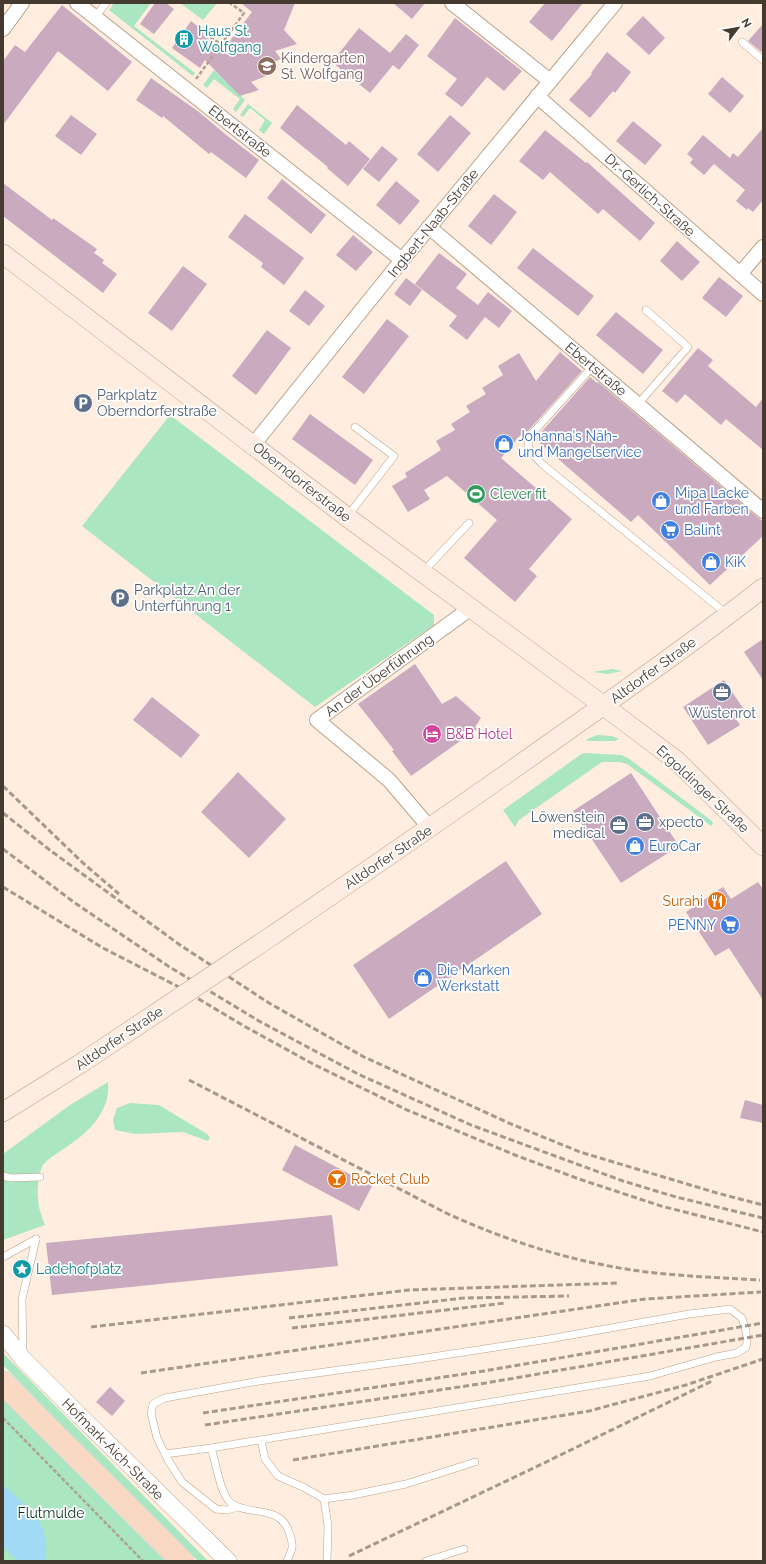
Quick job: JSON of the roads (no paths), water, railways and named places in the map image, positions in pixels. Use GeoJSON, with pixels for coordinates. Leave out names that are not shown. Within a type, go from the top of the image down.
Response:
{"type":"FeatureCollection","features":[{"type":"Feature","properties":{"kind":"main road","name":"Oberndorferstraße"},"geometry":{"type":"LineString","coordinates":[[3,254],[347,517],[604,706]]}},
{"type":"Feature","properties":{"kind":"main road","name":"Altdorfer Straße"},"geometry":{"type":"LineString","coordinates":[[3,1112],[25,1097],[53,1082],[84,1062],[430,828],[604,706],[763,588]]}},
{"type":"Feature","properties":{"kind":"main road","name":"Ergoldinger Straße"},"geometry":{"type":"LineString","coordinates":[[604,706],[677,762],[763,846]]}},
{"type":"Feature","properties":{"kind":"main road"},"geometry":{"type":"LineString","coordinates":[[3,1383],[182,1561]]}},
{"type":"Feature","properties":{"kind":"street"},"geometry":{"type":"LineString","coordinates":[[3,29],[22,3]]}},
{"type":"Feature","properties":{"kind":"street","name":"Ebertstraße"},"geometry":{"type":"LineString","coordinates":[[77,3],[96,16],[402,260]]}},
{"type":"Feature","properties":{"kind":"street"},"geometry":{"type":"LineString","coordinates":[[452,3],[550,81]]}},
{"type":"Feature","properties":{"kind":"street","name":"Ingbert-Naab-Straße"},"geometry":{"type":"LineString","coordinates":[[253,445],[429,227],[615,3]]}},
{"type":"Feature","properties":{"kind":"street","name":"Dr.-Gerlich-Straße"},"geometry":{"type":"LineString","coordinates":[[537,96],[763,294]]}},
{"type":"Feature","properties":{"kind":"street","name":"Ebertstraße"},"geometry":{"type":"LineString","coordinates":[[429,227],[763,511]]}},
{"type":"Feature","properties":{"kind":"street"},"geometry":{"type":"LineString","coordinates":[[740,274],[763,247]]}},
{"type":"Feature","properties":{"kind":"street","name":"An der Überführung"},"geometry":{"type":"LineString","coordinates":[[430,828],[389,780],[317,720],[471,608]]}},
{"type":"Feature","properties":{"kind":"street","name":"Hofmark-Aich-Straße"},"geometry":{"type":"LineString","coordinates":[[3,1334],[23,1359],[228,1561]]}},
{"type":"Feature","properties":{"kind":"lane"},"geometry":{"type":"LineString","coordinates":[[96,16],[106,3]]}},
{"type":"Feature","properties":{"kind":"lane"},"geometry":{"type":"LineString","coordinates":[[742,42],[763,60]]}},
{"type":"Feature","properties":{"kind":"lane"},"geometry":{"type":"LineString","coordinates":[[638,404],[688,347],[646,310]]}},
{"type":"Feature","properties":{"kind":"lane"},"geometry":{"type":"LineString","coordinates":[[593,366],[530,436],[528,446],[542,464],[728,615]]}},
{"type":"Feature","properties":{"kind":"lane"},"geometry":{"type":"LineString","coordinates":[[347,517],[394,456],[355,427]]}},
{"type":"Feature","properties":{"kind":"lane"},"geometry":{"type":"LineString","coordinates":[[423,572],[469,523]]}},
{"type":"Feature","properties":{"kind":"lane"},"geometry":{"type":"LineString","coordinates":[[3,1176],[10,1178],[40,1177]]}},
{"type":"Feature","properties":{"kind":"lane"},"geometry":{"type":"LineString","coordinates":[[3,1257],[36,1239],[22,1299],[23,1359]]}},
{"type":"Feature","properties":{"kind":"lane"},"geometry":{"type":"LineString","coordinates":[[165,1454],[261,1440],[650,1376],[709,1359],[737,1353],[746,1347],[747,1343],[746,1331],[742,1318],[730,1309],[689,1314],[549,1339],[420,1359],[258,1381],[165,1398],[153,1404],[151,1413],[157,1438],[165,1454],[182,1482],[216,1508],[227,1510],[238,1507]]}},
{"type":"Feature","properties":{"kind":"lane"},"geometry":{"type":"LineString","coordinates":[[261,1440],[265,1459],[278,1476],[305,1488],[324,1499],[354,1495],[406,1484],[475,1462]]}},
{"type":"Feature","properties":{"kind":"lane"},"geometry":{"type":"LineString","coordinates":[[211,1448],[225,1494],[230,1503],[238,1507],[279,1517],[288,1528],[293,1543],[287,1561]]}},
{"type":"Feature","properties":{"kind":"lane"},"geometry":{"type":"LineString","coordinates":[[324,1499],[328,1526],[327,1561]]}},
{"type":"Feature","properties":{"kind":"lane"},"geometry":{"type":"LineString","coordinates":[[426,1561],[464,1549]]}},
{"type":"Feature","properties":{"kind":"water"},"geometry":{"type":"Polygon","coordinates":[[[3,1485],[30,1511],[42,1527],[46,1552],[45,1561],[18,1561],[3,1547],[3,1485]]]}},
{"type":"Feature","properties":{"kind":"railway"},"geometry":{"type":"LineString","coordinates":[[3,786],[83,863],[119,894]]}},
{"type":"Feature","properties":{"kind":"railway"},"geometry":{"type":"LineString","coordinates":[[3,813],[51,851],[180,945],[269,1003],[364,1057],[511,1124],[580,1152],[717,1193],[763,1205]]}},
{"type":"Feature","properties":{"kind":"railway"},"geometry":{"type":"LineString","coordinates":[[3,849],[75,903],[168,966],[259,1021],[358,1074],[471,1125],[623,1181],[676,1197],[763,1218]]}},
{"type":"Feature","properties":{"kind":"railway"},"geometry":{"type":"LineString","coordinates":[[3,887],[103,948],[177,986],[244,1026],[313,1064],[407,1110],[515,1155],[579,1179],[661,1206],[763,1232]]}},
{"type":"Feature","properties":{"kind":"railway"},"geometry":{"type":"LineString","coordinates":[[189,1080],[446,1213],[508,1238],[549,1252],[614,1267],[687,1276],[760,1280]]}},
{"type":"Feature","properties":{"kind":"railway"},"geometry":{"type":"LineString","coordinates":[[91,1327],[409,1290],[619,1283]]}},
{"type":"Feature","properties":{"kind":"railway"},"geometry":{"type":"LineString","coordinates":[[141,1373],[645,1299],[761,1292]]}},
{"type":"Feature","properties":{"kind":"railway"},"geometry":{"type":"LineString","coordinates":[[289,1318],[464,1298],[569,1296]]}},
{"type":"Feature","properties":{"kind":"railway"},"geometry":{"type":"LineString","coordinates":[[292,1328],[505,1303]]}},
{"type":"Feature","properties":{"kind":"railway"},"geometry":{"type":"LineString","coordinates":[[203,1413],[484,1371],[763,1323]]}},
{"type":"Feature","properties":{"kind":"railway"},"geometry":{"type":"LineString","coordinates":[[205,1425],[486,1383],[763,1335]]}},
{"type":"Feature","properties":{"kind":"railway"},"geometry":{"type":"LineString","coordinates":[[293,1460],[589,1411],[686,1385],[763,1359]]}},
{"type":"Feature","properties":{"kind":"railway"},"geometry":{"type":"LineString","coordinates":[[349,1556],[712,1381]]}},
{"type":"Feature","properties":{"kind":"place","name":"Haus St. Wolfgang"},"geometry":{"type":"Point","coordinates":[184,39]}},
{"type":"Feature","properties":{"kind":"place","name":"Kindergarten St. Wolfgang"},"geometry":{"type":"Point","coordinates":[267,66]}},
{"type":"Feature","properties":{"kind":"place","name":"Parkplatz Oberndorferstraße"},"geometry":{"type":"Point","coordinates":[83,403]}},
{"type":"Feature","properties":{"kind":"place","name":"Johanna's Näh- und Mangelservice"},"geometry":{"type":"Point","coordinates":[504,444]}},
{"type":"Feature","properties":{"kind":"place","name":"Clever fit"},"geometry":{"type":"Point","coordinates":[476,494]}},
{"type":"Feature","properties":{"kind":"place","name":"Mipa Lacke und Farben"},"geometry":{"type":"Point","coordinates":[661,501]}},
{"type":"Feature","properties":{"kind":"place","name":"Balint"},"geometry":{"type":"Point","coordinates":[670,530]}},
{"type":"Feature","properties":{"kind":"place","name":"KiK"},"geometry":{"type":"Point","coordinates":[711,562]}},
{"type":"Feature","properties":{"kind":"place","name":"Parkplatz An der Unterführung 1"},"geometry":{"type":"Point","coordinates":[120,598]}},
{"type":"Feature","properties":{"kind":"place","name":"Wüstenrot"},"geometry":{"type":"Point","coordinates":[722,692]}},
{"type":"Feature","properties":{"kind":"place","name":"B&B Hotel"},"geometry":{"type":"Point","coordinates":[432,734]}},
{"type":"Feature","properties":{"kind":"place","name":"xpecto"},"geometry":{"type":"Point","coordinates":[645,822]}},
{"type":"Feature","properties":{"kind":"place","name":"Löwenstein medical"},"geometry":{"type":"Point","coordinates":[619,825]}},
{"type":"Feature","properties":{"kind":"place","name":"EuroCar"},"geometry":{"type":"Point","coordinates":[635,846]}},
{"type":"Feature","properties":{"kind":"place","name":"Surahi"},"geometry":{"type":"Point","coordinates":[717,901]}},
{"type":"Feature","properties":{"kind":"place","name":"PENNY"},"geometry":{"type":"Point","coordinates":[730,925]}},
{"type":"Feature","properties":{"kind":"place","name":"Die Marken Werkstatt"},"geometry":{"type":"Point","coordinates":[423,978]}},
{"type":"Feature","properties":{"kind":"place","name":"Rocket Club"},"geometry":{"type":"Point","coordinates":[337,1179]}},
{"type":"Feature","properties":{"kind":"place","name":"Ladehofplatz"},"geometry":{"type":"Point","coordinates":[22,1269]}},
{"type":"Feature","properties":{"kind":"park label","name":"Flutmulde"},"geometry":{"type":"Point","coordinates":[51,1513]}}]}
